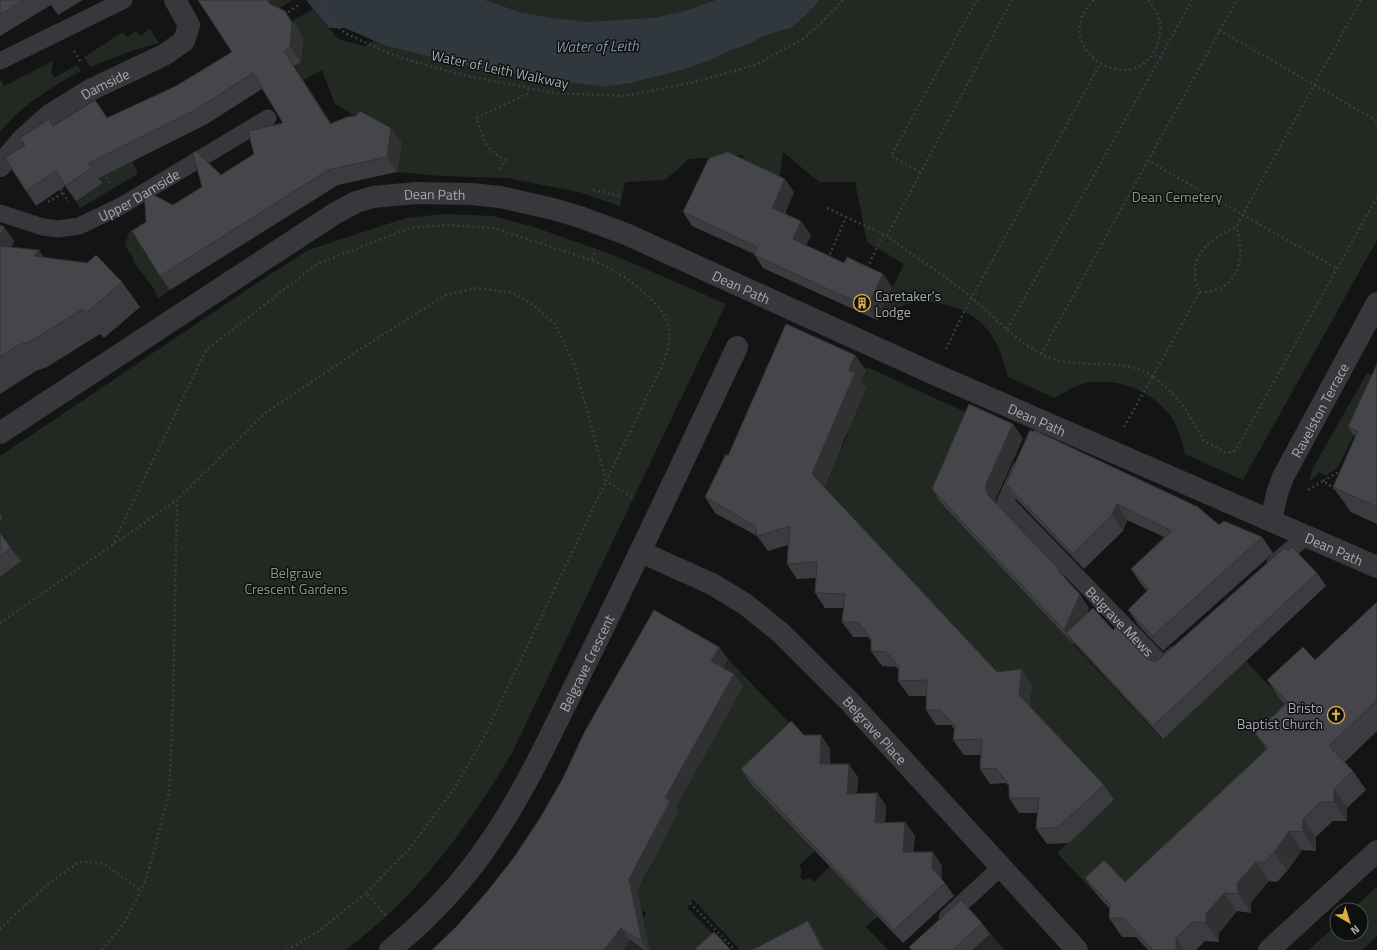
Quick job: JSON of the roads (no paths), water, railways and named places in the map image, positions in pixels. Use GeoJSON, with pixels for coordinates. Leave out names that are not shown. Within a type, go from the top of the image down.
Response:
{"type":"FeatureCollection","features":[{"type":"Feature","properties":{"kind":"street","name":"Damside"},"geometry":{"type":"LineString","coordinates":[[0,166],[32,129],[51,114],[90,90],[164,55],[184,40],[190,25],[175,0]]}},
{"type":"Feature","properties":{"kind":"street","name":"Dean Path"},"geometry":{"type":"LineString","coordinates":[[0,433],[334,214],[356,202],[374,197],[395,194],[470,194],[500,197],[553,209],[626,234],[1038,427],[1271,520],[1377,567]]}},
{"type":"Feature","properties":{"kind":"street","name":"Ravelston Terrace"},"geometry":{"type":"LineString","coordinates":[[1271,520],[1276,494],[1283,477],[1377,303]]}},
{"type":"Feature","properties":{"kind":"street","name":"Belgrave Crescent"},"geometry":{"type":"LineString","coordinates":[[397,944],[430,913],[474,863],[507,815],[522,789],[642,552],[658,513],[737,347]]}},
{"type":"Feature","properties":{"kind":"street","name":"Belgrave Place"},"geometry":{"type":"LineString","coordinates":[[642,552],[712,584],[745,604],[781,633],[850,701],[1077,950]]}},
{"type":"Feature","properties":{"kind":"street"},"geometry":{"type":"LineString","coordinates":[[1269,950],[1377,851]]}},
{"type":"Feature","properties":{"kind":"lane"},"geometry":{"type":"LineString","coordinates":[[0,61],[124,0]]}},
{"type":"Feature","properties":{"kind":"lane","name":"Upper Damside"},"geometry":{"type":"LineString","coordinates":[[0,213],[43,228],[58,229],[79,226],[121,206],[268,118]]}},
{"type":"Feature","properties":{"kind":"lane","name":"Belgrave Mews"},"geometry":{"type":"LineString","coordinates":[[1026,453],[1005,502],[1163,665],[1186,643]]}},
{"type":"Feature","properties":{"kind":"lane"},"geometry":{"type":"LineString","coordinates":[[1263,574],[1306,536]]}},
{"type":"Feature","properties":{"kind":"lane"},"geometry":{"type":"LineString","coordinates":[[933,929],[1001,867]]}},
{"type":"Feature","properties":{"kind":"water","name":"Water of Leith"},"geometry":{"type":"Polygon","coordinates":[[[306,0],[485,0],[520,12],[552,18],[588,22],[653,18],[685,11],[716,0],[820,0],[791,28],[763,36],[750,44],[686,69],[631,83],[605,87],[566,82],[545,83],[519,74],[467,66],[384,45],[345,28],[329,28],[306,0]]]}},
{"type":"Feature","properties":{"kind":"place","name":"Caretaker's Lodge"},"geometry":{"type":"Point","coordinates":[862,303]}},
{"type":"Feature","properties":{"kind":"place","name":"Bristo Baptist Church"},"geometry":{"type":"Point","coordinates":[1336,715]}},
{"type":"Feature","properties":{"kind":"park label","name":"Dean Cemetery"},"geometry":{"type":"Point","coordinates":[1177,196]}},
{"type":"Feature","properties":{"kind":"park label","name":"Belgrave Crescent Gardens"},"geometry":{"type":"Point","coordinates":[296,580]}}]}
